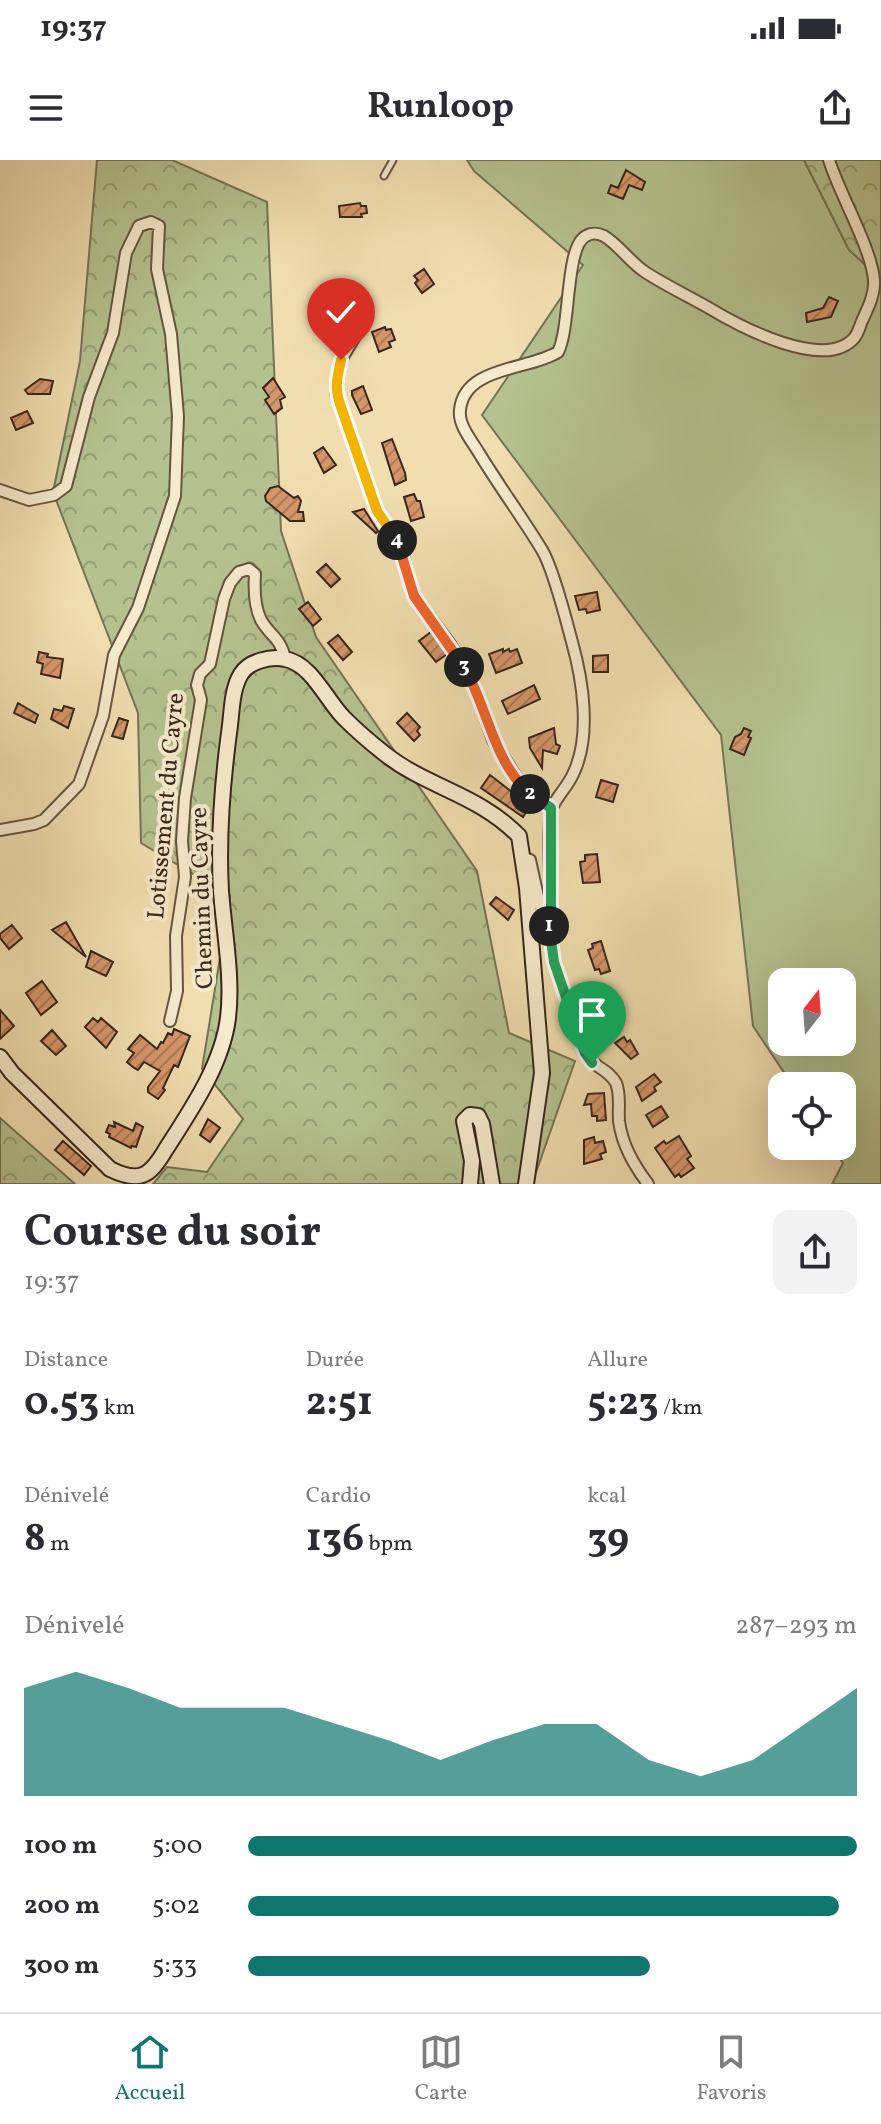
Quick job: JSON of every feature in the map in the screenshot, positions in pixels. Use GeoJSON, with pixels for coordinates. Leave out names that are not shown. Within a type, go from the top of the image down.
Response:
{"type":"FeatureCollection","features":[{"type":"Feature","properties":{"kind":"street"},"geometry":{"type":"LineString","coordinates":[[648,1184],[624,1143],[617,1086],[612,1077],[592,1063],[585,1053],[554,962],[547,916],[551,911],[551,808],[574,772],[583,747],[585,728],[573,645],[544,552],[502,492],[462,425],[460,409],[463,397],[471,386],[505,369],[558,352],[564,337],[574,255],[579,241],[590,234],[603,235],[645,272],[762,335],[818,352],[836,349],[851,341],[872,298],[874,282],[866,253],[829,160]]}},
{"type":"Feature","properties":{"kind":"street"},"geometry":{"type":"LineString","coordinates":[[0,490],[29,500],[54,495],[66,486],[89,397],[113,333],[126,253],[139,226],[151,222],[159,226],[157,269],[171,334],[178,416],[175,496],[138,608],[114,655],[103,716],[79,784],[44,820],[0,830]]}},
{"type":"Feature","properties":{"kind":"street"},"geometry":{"type":"LineString","coordinates":[[363,323],[341,360],[336,393],[377,511],[400,545],[414,596],[450,644],[473,683],[493,740],[507,765],[523,788],[538,802],[551,808]]}},
{"type":"Feature","properties":{"kind":"street","name":"Lotissement du Cayre"},"geometry":{"type":"LineString","coordinates":[[170,1021],[177,991],[176,936],[185,877],[182,841],[185,798],[201,700],[197,685],[200,674],[210,664],[224,599],[230,583],[239,572],[249,569],[255,574],[256,605],[262,622],[282,644],[285,659]]}},
{"type":"Feature","properties":{"kind":"street","name":"Chemin du Cayre"},"geometry":{"type":"LineString","coordinates":[[0,1057],[12,1073],[110,1169],[124,1178],[135,1180],[146,1176],[156,1166],[198,1099],[219,1051],[228,1019],[219,835],[235,690],[241,674],[249,666],[265,659],[285,659]]}},
{"type":"Feature","properties":{"kind":"street"},"geometry":{"type":"LineString","coordinates":[[285,659],[303,668],[343,717],[387,755],[422,777],[474,801],[519,836],[524,858],[542,1073],[526,1184]]}},
{"type":"Feature","properties":{"kind":"street"},"geometry":{"type":"LineString","coordinates":[[524,858],[530,860],[542,915],[547,916]]}},
{"type":"Feature","properties":{"kind":"street"},"geometry":{"type":"LineString","coordinates":[[470,1184],[472,1161],[464,1121],[470,1115],[478,1116],[482,1124],[492,1184]]}},
{"type":"Feature","properties":{"kind":"lane"},"geometry":{"type":"LineString","coordinates":[[384,176],[393,160]]}},
{"type":"Feature","properties":{"kind":"green space"},"geometry":{"type":"Polygon","coordinates":[[[97,160],[172,160],[267,202],[281,531],[316,637],[477,871],[509,1033],[575,1061],[532,1184],[153,1184],[167,1167],[207,1172],[243,1119],[202,1069],[230,896],[141,843],[138,713],[53,492],[80,361],[97,160]]]}},
{"type":"Feature","properties":{"kind":"green space"},"geometry":{"type":"Polygon","coordinates":[[[467,160],[804,160],[849,250],[881,279],[881,1184],[832,1184],[843,1163],[841,1160],[856,1160],[856,1072],[784,1072],[773,1056],[856,1056],[856,968],[768,968],[768,1048],[753,1026],[721,735],[482,415],[583,265],[474,171],[467,160]]]}},
{"type":"Feature","properties":{"kind":"green space"},"geometry":{"type":"Polygon","coordinates":[[[804,160],[881,160],[881,279],[849,250],[804,160]]]}},
{"type":"Feature","properties":{"kind":"green space"},"geometry":{"type":"Polygon","coordinates":[[[0,1118],[75,1184],[0,1184],[0,1118]]]}},
{"type":"Feature","properties":{"kind":"building"},"geometry":{"type":"Polygon","coordinates":[[[626,170],[645,182],[642,190],[629,185],[623,199],[608,193],[611,185],[618,188],[626,170]]]}},
{"type":"Feature","properties":{"kind":"building"},"geometry":{"type":"Polygon","coordinates":[[[360,203],[366,206],[367,213],[361,214],[362,217],[340,217],[339,206],[360,203]]]}},
{"type":"Feature","properties":{"kind":"building"},"geometry":{"type":"Polygon","coordinates":[[[424,269],[434,284],[422,293],[414,276],[424,269]]]}},
{"type":"Feature","properties":{"kind":"building"},"geometry":{"type":"Polygon","coordinates":[[[829,297],[838,301],[831,317],[807,322],[806,313],[823,308],[829,297]]]}},
{"type":"Feature","properties":{"kind":"building"},"geometry":{"type":"Polygon","coordinates":[[[337,306],[356,313],[351,326],[326,318],[329,311],[337,306]]]}},
{"type":"Feature","properties":{"kind":"building"},"geometry":{"type":"Polygon","coordinates":[[[385,327],[386,330],[391,329],[395,340],[389,342],[391,347],[379,352],[372,332],[385,327]]]}},
{"type":"Feature","properties":{"kind":"building"},"geometry":{"type":"Polygon","coordinates":[[[273,378],[285,397],[280,400],[282,408],[274,414],[265,400],[269,397],[263,388],[273,378]]]}},
{"type":"Feature","properties":{"kind":"building"},"geometry":{"type":"Polygon","coordinates":[[[40,379],[53,381],[50,394],[28,394],[25,390],[40,379]]]}},
{"type":"Feature","properties":{"kind":"building"},"geometry":{"type":"Polygon","coordinates":[[[363,386],[372,410],[361,414],[352,391],[363,386]]]}},
{"type":"Feature","properties":{"kind":"building"},"geometry":{"type":"Polygon","coordinates":[[[27,411],[33,423],[16,430],[11,418],[27,411]]]}},
{"type":"Feature","properties":{"kind":"building"},"geometry":{"type":"Polygon","coordinates":[[[392,439],[406,480],[395,485],[382,443],[392,439]]]}},
{"type":"Feature","properties":{"kind":"building"},"geometry":{"type":"Polygon","coordinates":[[[323,447],[336,465],[324,473],[314,453],[323,447]]]}},
{"type":"Feature","properties":{"kind":"building"},"geometry":{"type":"Polygon","coordinates":[[[278,486],[294,498],[298,496],[301,501],[298,512],[303,512],[304,521],[290,521],[266,501],[265,496],[270,488],[278,486]]]}},
{"type":"Feature","properties":{"kind":"building"},"geometry":{"type":"Polygon","coordinates":[[[414,494],[420,501],[424,517],[411,521],[404,497],[414,494]]]}},
{"type":"Feature","properties":{"kind":"building"},"geometry":{"type":"Polygon","coordinates":[[[364,509],[378,531],[376,533],[353,512],[364,509]]]}},
{"type":"Feature","properties":{"kind":"building"},"geometry":{"type":"Polygon","coordinates":[[[326,564],[340,579],[331,587],[317,572],[326,564]]]}},
{"type":"Feature","properties":{"kind":"building"},"geometry":{"type":"Polygon","coordinates":[[[597,592],[600,610],[587,613],[586,609],[579,610],[575,596],[597,592]]]}},
{"type":"Feature","properties":{"kind":"building"},"geometry":{"type":"Polygon","coordinates":[[[308,602],[321,619],[313,626],[299,609],[308,602]]]}},
{"type":"Feature","properties":{"kind":"building"},"geometry":{"type":"Polygon","coordinates":[[[431,632],[447,654],[436,662],[419,641],[431,632]]]}},
{"type":"Feature","properties":{"kind":"building"},"geometry":{"type":"Polygon","coordinates":[[[338,635],[352,652],[343,660],[328,643],[338,635]]]}},
{"type":"Feature","properties":{"kind":"building"},"geometry":{"type":"Polygon","coordinates":[[[503,649],[503,652],[509,649],[510,652],[517,649],[522,663],[496,673],[489,654],[503,649]]]}},
{"type":"Feature","properties":{"kind":"building"},"geometry":{"type":"Polygon","coordinates":[[[39,652],[48,654],[47,657],[63,659],[60,678],[41,674],[43,664],[37,662],[39,652]]]}},
{"type":"Feature","properties":{"kind":"building"},"geometry":{"type":"Polygon","coordinates":[[[608,655],[608,672],[593,672],[593,656],[608,655]]]}},
{"type":"Feature","properties":{"kind":"building"},"geometry":{"type":"Polygon","coordinates":[[[534,685],[540,699],[508,714],[502,701],[534,685]]]}},
{"type":"Feature","properties":{"kind":"building"},"geometry":{"type":"Polygon","coordinates":[[[18,703],[38,715],[35,723],[14,713],[18,703]]]}},
{"type":"Feature","properties":{"kind":"building"},"geometry":{"type":"Polygon","coordinates":[[[64,706],[74,709],[68,728],[51,719],[54,709],[62,711],[64,706]]]}},
{"type":"Feature","properties":{"kind":"building"},"geometry":{"type":"Polygon","coordinates":[[[407,713],[420,727],[417,731],[420,735],[414,741],[397,723],[407,713]]]}},
{"type":"Feature","properties":{"kind":"building"},"geometry":{"type":"Polygon","coordinates":[[[119,718],[128,721],[123,739],[112,736],[119,718]]]}},
{"type":"Feature","properties":{"kind":"building"},"geometry":{"type":"Polygon","coordinates":[[[554,728],[556,744],[560,746],[557,754],[543,750],[542,768],[530,748],[529,738],[554,728]]]}},
{"type":"Feature","properties":{"kind":"building"},"geometry":{"type":"Polygon","coordinates":[[[744,728],[751,731],[748,737],[751,738],[744,755],[730,749],[735,737],[744,728]]]}},
{"type":"Feature","properties":{"kind":"building"},"geometry":{"type":"Polygon","coordinates":[[[490,775],[530,806],[523,817],[481,788],[490,775]]]}},
{"type":"Feature","properties":{"kind":"building"},"geometry":{"type":"Polygon","coordinates":[[[601,780],[618,785],[613,802],[596,797],[601,780]]]}},
{"type":"Feature","properties":{"kind":"building"},"geometry":{"type":"Polygon","coordinates":[[[597,854],[600,882],[583,883],[580,862],[585,861],[585,855],[597,854]]]}},
{"type":"Feature","properties":{"kind":"building"},"geometry":{"type":"Polygon","coordinates":[[[496,897],[514,910],[508,920],[490,904],[496,897]]]}},
{"type":"Feature","properties":{"kind":"building"},"geometry":{"type":"Polygon","coordinates":[[[66,922],[86,957],[52,930],[66,922]]]}},
{"type":"Feature","properties":{"kind":"building"},"geometry":{"type":"Polygon","coordinates":[[[12,925],[22,938],[9,949],[0,934],[12,925]]]}},
{"type":"Feature","properties":{"kind":"building"},"geometry":{"type":"Polygon","coordinates":[[[601,941],[610,971],[601,974],[599,969],[595,970],[588,950],[593,948],[592,944],[601,941]]]}},
{"type":"Feature","properties":{"kind":"building"},"geometry":{"type":"Polygon","coordinates":[[[91,951],[113,962],[106,976],[86,967],[91,951]]]}},
{"type":"Feature","properties":{"kind":"building"},"geometry":{"type":"Polygon","coordinates":[[[42,981],[57,1002],[41,1015],[26,993],[42,981]]]}},
{"type":"Feature","properties":{"kind":"building"},"geometry":{"type":"Polygon","coordinates":[[[0,1010],[14,1026],[0,1039],[0,1010]]]}},
{"type":"Feature","properties":{"kind":"building"},"geometry":{"type":"Polygon","coordinates":[[[93,1018],[98,1022],[101,1018],[117,1032],[106,1048],[85,1027],[93,1018]]]}},
{"type":"Feature","properties":{"kind":"building"},"geometry":{"type":"Polygon","coordinates":[[[174,1029],[190,1036],[178,1067],[174,1065],[163,1088],[165,1090],[158,1099],[148,1092],[148,1087],[160,1071],[144,1062],[138,1070],[134,1068],[127,1062],[134,1053],[128,1049],[140,1035],[157,1049],[174,1029]]]}},
{"type":"Feature","properties":{"kind":"building"},"geometry":{"type":"Polygon","coordinates":[[[52,1030],[66,1046],[56,1055],[41,1041],[52,1030]]]}},
{"type":"Feature","properties":{"kind":"building"},"geometry":{"type":"Polygon","coordinates":[[[624,1037],[627,1042],[630,1040],[638,1054],[631,1059],[615,1043],[624,1037]]]}},
{"type":"Feature","properties":{"kind":"building"},"geometry":{"type":"Polygon","coordinates":[[[654,1074],[661,1082],[654,1087],[656,1091],[642,1101],[636,1087],[654,1074]]]}},
{"type":"Feature","properties":{"kind":"building"},"geometry":{"type":"Polygon","coordinates":[[[604,1093],[606,1120],[597,1121],[597,1116],[592,1116],[591,1104],[584,1105],[588,1094],[604,1093]]]}},
{"type":"Feature","properties":{"kind":"building"},"geometry":{"type":"Polygon","coordinates":[[[661,1106],[668,1117],[653,1127],[646,1115],[661,1106]]]}},
{"type":"Feature","properties":{"kind":"building"},"geometry":{"type":"Polygon","coordinates":[[[208,1119],[220,1128],[210,1142],[200,1135],[208,1119]]]}},
{"type":"Feature","properties":{"kind":"building"},"geometry":{"type":"Polygon","coordinates":[[[114,1122],[133,1131],[136,1123],[143,1127],[136,1147],[131,1148],[109,1137],[110,1134],[106,1132],[109,1125],[115,1127],[114,1122]]]}},
{"type":"Feature","properties":{"kind":"building"},"geometry":{"type":"Polygon","coordinates":[[[679,1136],[691,1156],[687,1159],[694,1168],[681,1177],[679,1174],[675,1177],[655,1148],[679,1136]]]}},
{"type":"Feature","properties":{"kind":"building"},"geometry":{"type":"Polygon","coordinates":[[[594,1137],[595,1143],[603,1141],[606,1152],[600,1154],[602,1159],[584,1164],[584,1140],[594,1137]]]}},
{"type":"Feature","properties":{"kind":"building"},"geometry":{"type":"Polygon","coordinates":[[[63,1141],[91,1166],[84,1175],[55,1150],[63,1141]]]}},
{"type":"Feature","properties":{"kind":"route"},"geometry":{"type":"LineString","coordinates":[[341,360],[336,393],[377,511],[400,545],[414,596],[450,644],[473,683],[486,714],[488,728],[507,765],[523,788],[538,802],[551,808],[551,911],[547,916],[554,962],[585,1053],[592,1063]]}}]}
